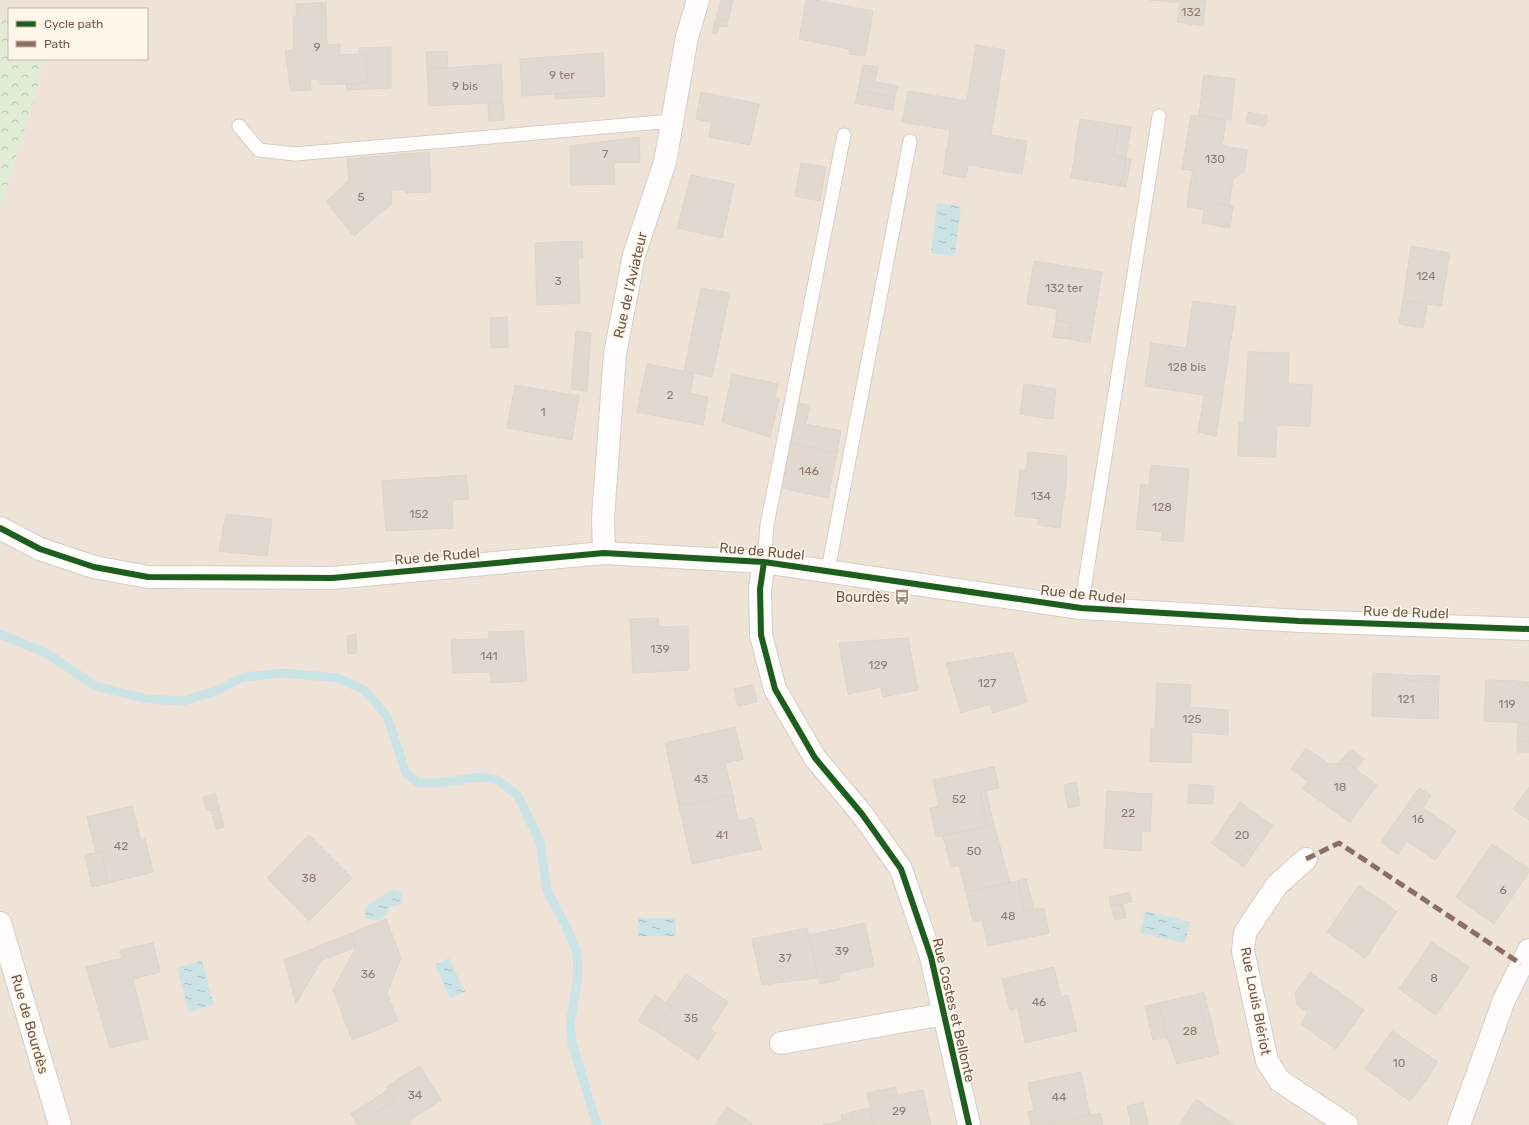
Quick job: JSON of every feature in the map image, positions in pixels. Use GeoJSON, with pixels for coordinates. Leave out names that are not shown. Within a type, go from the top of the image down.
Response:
{"type":"FeatureCollection","features":[{"type":"Feature","properties":{"kind":"street","name":"Rue de l'Aviateur"},"geometry":{"type":"LineString","coordinates":[[604,553],[602,518],[615,354],[634,255],[665,162],[687,37],[698,0]]}},
{"type":"Feature","properties":{"kind":"street","name":"Rue de Rudel"},"geometry":{"type":"LineString","coordinates":[[0,528],[40,549],[94,567],[148,577],[332,578],[604,553],[764,562],[828,570],[1081,608],[1300,621],[1529,629]]}},
{"type":"Feature","properties":{"kind":"street","name":"Rue Costes et Bellonte"},"geometry":{"type":"LineString","coordinates":[[764,562],[760,589],[761,635],[775,689],[814,758],[862,814],[901,869],[931,957],[969,1125]]}},
{"type":"Feature","properties":{"kind":"street","name":"Rue Louis Blériot"},"geometry":{"type":"LineString","coordinates":[[1306,859],[1277,885],[1245,933],[1243,951],[1267,1061],[1280,1081],[1347,1125]]}},
{"type":"Feature","properties":{"kind":"street","name":"Rue de Bourdès"},"geometry":{"type":"LineString","coordinates":[[0,923],[60,1125]]}},
{"type":"Feature","properties":{"kind":"street"},"geometry":{"type":"LineString","coordinates":[[1459,1125],[1504,1000],[1529,950]]}},
{"type":"Feature","properties":{"kind":"street","name":"Rue Costes et Bellonte"},"geometry":{"type":"LineString","coordinates":[[781,1043],[944,1014]]}},
{"type":"Feature","properties":{"kind":"lane"},"geometry":{"type":"LineString","coordinates":[[1081,608],[1159,116]]}},
{"type":"Feature","properties":{"kind":"lane"},"geometry":{"type":"LineString","coordinates":[[239,126],[259,150],[295,154],[672,121]]}},
{"type":"Feature","properties":{"kind":"lane"},"geometry":{"type":"LineString","coordinates":[[764,562],[767,525],[844,135]]}},
{"type":"Feature","properties":{"kind":"lane"},"geometry":{"type":"LineString","coordinates":[[828,570],[910,142]]}},
{"type":"Feature","properties":{"kind":"shaded area"},"geometry":{"type":"Polygon","coordinates":[[[0,0],[1529,0],[1529,1125],[0,1125],[0,210],[46,60],[148,60],[148,8],[8,8],[8,22],[0,17],[0,0]]]}},
{"type":"Feature","properties":{"kind":"green space"},"geometry":{"type":"Polygon","coordinates":[[[0,17],[8,22],[8,60],[46,60],[0,210],[0,17]]]}},
{"type":"Feature","properties":{"kind":"water"},"geometry":{"type":"Polygon","coordinates":[[[937,203],[961,206],[955,256],[931,253],[937,203]]]}},
{"type":"Feature","properties":{"kind":"water"},"geometry":{"type":"Polygon","coordinates":[[[395,890],[403,893],[402,903],[397,906],[390,907],[385,916],[378,921],[365,918],[366,906],[395,890]]]}},
{"type":"Feature","properties":{"kind":"water"},"geometry":{"type":"Polygon","coordinates":[[[1145,911],[1190,922],[1185,943],[1140,933],[1145,911]]]}},
{"type":"Feature","properties":{"kind":"water"},"geometry":{"type":"Polygon","coordinates":[[[638,918],[676,918],[676,936],[638,936],[638,918]]]}},
{"type":"Feature","properties":{"kind":"water"},"geometry":{"type":"Polygon","coordinates":[[[449,958],[465,992],[450,998],[435,965],[449,958]]]}},
{"type":"Feature","properties":{"kind":"water"},"geometry":{"type":"Polygon","coordinates":[[[202,961],[214,1005],[189,1012],[177,968],[202,961]]]}},
{"type":"Feature","properties":{"kind":"building"},"geometry":{"type":"Polygon","coordinates":[[[721,0],[733,0],[728,21],[716,19],[721,0]]]}},
{"type":"Feature","properties":{"kind":"building"},"geometry":{"type":"Polygon","coordinates":[[[806,0],[815,0],[873,11],[865,56],[849,54],[850,49],[799,39],[806,0]]]}},
{"type":"Feature","properties":{"kind":"building"},"geometry":{"type":"Polygon","coordinates":[[[1150,0],[1206,0],[1203,26],[1177,22],[1180,3],[1150,0]]]}},
{"type":"Feature","properties":{"kind":"building"},"geometry":{"type":"Polygon","coordinates":[[[322,3],[322,15],[326,15],[327,45],[340,44],[340,55],[366,54],[367,83],[320,85],[320,79],[310,79],[311,90],[291,91],[285,51],[294,50],[293,16],[297,16],[296,4],[322,3]]]}},
{"type":"Feature","properties":{"kind":"building"},"geometry":{"type":"Polygon","coordinates":[[[322,3],[326,3],[326,15],[322,15],[322,3]]]}},
{"type":"Feature","properties":{"kind":"building"},"geometry":{"type":"Polygon","coordinates":[[[716,19],[728,21],[727,27],[714,25],[716,19]]]}},
{"type":"Feature","properties":{"kind":"building"},"geometry":{"type":"Polygon","coordinates":[[[714,25],[719,26],[717,34],[712,33],[714,25]]]}},
{"type":"Feature","properties":{"kind":"building"},"geometry":{"type":"Polygon","coordinates":[[[976,45],[1005,50],[991,135],[1027,141],[1022,174],[968,165],[966,178],[943,174],[950,130],[902,122],[908,91],[967,101],[976,45]]]}},
{"type":"Feature","properties":{"kind":"building"},"geometry":{"type":"Polygon","coordinates":[[[391,47],[391,88],[347,90],[346,84],[367,83],[366,54],[359,54],[359,48],[391,47]]]}},
{"type":"Feature","properties":{"kind":"building"},"geometry":{"type":"Polygon","coordinates":[[[447,51],[448,68],[427,69],[426,52],[447,51]]]}},
{"type":"Feature","properties":{"kind":"building"},"geometry":{"type":"Polygon","coordinates":[[[603,53],[605,96],[590,97],[589,92],[522,96],[520,59],[603,53]]]}},
{"type":"Feature","properties":{"kind":"building"},"geometry":{"type":"Polygon","coordinates":[[[501,64],[503,102],[429,106],[427,69],[501,64]]]}},
{"type":"Feature","properties":{"kind":"building"},"geometry":{"type":"Polygon","coordinates":[[[863,65],[878,67],[875,82],[898,86],[895,97],[858,91],[863,65]]]}},
{"type":"Feature","properties":{"kind":"building"},"geometry":{"type":"Polygon","coordinates":[[[1204,75],[1235,79],[1231,120],[1199,116],[1204,75]]]}},
{"type":"Feature","properties":{"kind":"building"},"geometry":{"type":"Polygon","coordinates":[[[858,91],[895,97],[893,110],[855,103],[858,91]]]}},
{"type":"Feature","properties":{"kind":"building"},"geometry":{"type":"Polygon","coordinates":[[[589,92],[590,97],[555,99],[554,94],[589,92]]]}},
{"type":"Feature","properties":{"kind":"building"},"geometry":{"type":"Polygon","coordinates":[[[701,92],[759,104],[750,145],[709,137],[712,122],[696,119],[701,92]]]}},
{"type":"Feature","properties":{"kind":"building"},"geometry":{"type":"Polygon","coordinates":[[[503,102],[504,120],[489,121],[488,103],[503,102]]]}},
{"type":"Feature","properties":{"kind":"building"},"geometry":{"type":"Polygon","coordinates":[[[1248,112],[1267,116],[1265,126],[1246,123],[1248,112]]]}},
{"type":"Feature","properties":{"kind":"building"},"geometry":{"type":"Polygon","coordinates":[[[1191,115],[1226,120],[1222,146],[1247,150],[1244,172],[1233,179],[1229,206],[1218,204],[1209,210],[1187,207],[1190,184],[1195,185],[1197,171],[1182,169],[1191,115]]]}},
{"type":"Feature","properties":{"kind":"building"},"geometry":{"type":"Polygon","coordinates":[[[1080,119],[1118,125],[1113,156],[1126,158],[1121,186],[1071,178],[1080,119]]]}},
{"type":"Feature","properties":{"kind":"building"},"geometry":{"type":"Polygon","coordinates":[[[1118,125],[1131,127],[1126,158],[1113,156],[1118,125]]]}},
{"type":"Feature","properties":{"kind":"building"},"geometry":{"type":"Polygon","coordinates":[[[639,137],[640,162],[614,163],[615,184],[571,185],[570,146],[639,137]]]}},
{"type":"Feature","properties":{"kind":"building"},"geometry":{"type":"Polygon","coordinates":[[[429,152],[431,192],[406,193],[405,190],[391,190],[392,203],[354,236],[326,202],[349,180],[347,159],[429,152]]]}},
{"type":"Feature","properties":{"kind":"building"},"geometry":{"type":"Polygon","coordinates":[[[1126,158],[1131,159],[1126,187],[1121,186],[1126,158]]]}},
{"type":"Feature","properties":{"kind":"building"},"geometry":{"type":"Polygon","coordinates":[[[801,163],[826,167],[820,201],[795,196],[801,163]]]}},
{"type":"Feature","properties":{"kind":"building"},"geometry":{"type":"Polygon","coordinates":[[[1193,170],[1197,171],[1195,185],[1190,184],[1193,170]]]}},
{"type":"Feature","properties":{"kind":"building"},"geometry":{"type":"Polygon","coordinates":[[[691,175],[734,184],[722,238],[677,228],[691,175]]]}},
{"type":"Feature","properties":{"kind":"building"},"geometry":{"type":"Polygon","coordinates":[[[1218,204],[1233,206],[1230,228],[1202,223],[1204,209],[1209,210],[1218,204]]]}},
{"type":"Feature","properties":{"kind":"building"},"geometry":{"type":"Polygon","coordinates":[[[582,241],[583,258],[578,258],[580,303],[537,305],[535,243],[582,241]]]}},
{"type":"Feature","properties":{"kind":"building"},"geometry":{"type":"Polygon","coordinates":[[[1411,246],[1450,253],[1441,306],[1403,300],[1411,246]]]}},
{"type":"Feature","properties":{"kind":"building"},"geometry":{"type":"Polygon","coordinates":[[[1034,261],[1102,272],[1090,343],[1069,339],[1072,323],[1056,320],[1057,309],[1027,304],[1034,261]]]}},
{"type":"Feature","properties":{"kind":"building"},"geometry":{"type":"Polygon","coordinates":[[[701,288],[730,293],[712,377],[684,371],[701,288]]]}},
{"type":"Feature","properties":{"kind":"building"},"geometry":{"type":"Polygon","coordinates":[[[1403,300],[1427,304],[1423,328],[1399,324],[1403,300]]]}},
{"type":"Feature","properties":{"kind":"building"},"geometry":{"type":"Polygon","coordinates":[[[1193,301],[1236,307],[1216,436],[1198,432],[1204,395],[1145,386],[1151,343],[1186,348],[1193,301]]]}},
{"type":"Feature","properties":{"kind":"building"},"geometry":{"type":"Polygon","coordinates":[[[507,317],[508,347],[491,348],[490,318],[507,317]]]}},
{"type":"Feature","properties":{"kind":"building"},"geometry":{"type":"Polygon","coordinates":[[[1056,320],[1072,323],[1069,339],[1053,337],[1056,320]]]}},
{"type":"Feature","properties":{"kind":"building"},"geometry":{"type":"Polygon","coordinates":[[[576,331],[591,333],[587,391],[571,389],[576,331]]]}},
{"type":"Feature","properties":{"kind":"building"},"geometry":{"type":"Polygon","coordinates":[[[1248,352],[1289,353],[1288,384],[1312,385],[1310,426],[1277,425],[1275,457],[1238,456],[1239,422],[1244,422],[1248,352]]]}},
{"type":"Feature","properties":{"kind":"building"},"geometry":{"type":"Polygon","coordinates":[[[647,364],[694,373],[690,393],[708,397],[703,425],[637,412],[647,364]]]}},
{"type":"Feature","properties":{"kind":"building"},"geometry":{"type":"Polygon","coordinates":[[[732,374],[778,384],[775,398],[779,399],[770,437],[722,422],[732,374]]]}},
{"type":"Feature","properties":{"kind":"building"},"geometry":{"type":"Polygon","coordinates":[[[1024,384],[1056,389],[1052,419],[1020,414],[1024,384]]]}},
{"type":"Feature","properties":{"kind":"building"},"geometry":{"type":"Polygon","coordinates":[[[515,385],[579,396],[572,440],[507,428],[515,385]]]}},
{"type":"Feature","properties":{"kind":"building"},"geometry":{"type":"Polygon","coordinates":[[[797,403],[810,405],[806,424],[841,431],[837,453],[790,443],[797,403]]]}},
{"type":"Feature","properties":{"kind":"building"},"geometry":{"type":"Polygon","coordinates":[[[790,443],[837,453],[828,498],[781,488],[790,443]]]}},
{"type":"Feature","properties":{"kind":"building"},"geometry":{"type":"Polygon","coordinates":[[[1028,452],[1066,456],[1067,476],[1060,528],[1038,525],[1039,519],[1015,516],[1020,470],[1026,471],[1028,452]]]}},
{"type":"Feature","properties":{"kind":"building"},"geometry":{"type":"Polygon","coordinates":[[[1151,465],[1189,469],[1183,542],[1161,540],[1162,532],[1136,529],[1141,484],[1149,485],[1151,465]]]}},
{"type":"Feature","properties":{"kind":"building"},"geometry":{"type":"Polygon","coordinates":[[[466,475],[469,499],[452,500],[453,528],[386,531],[382,481],[466,475]]]}},
{"type":"Feature","properties":{"kind":"building"},"geometry":{"type":"Polygon","coordinates":[[[226,514],[272,519],[267,556],[219,551],[226,514]]]}},
{"type":"Feature","properties":{"kind":"building"},"geometry":{"type":"Polygon","coordinates":[[[658,618],[659,627],[688,626],[689,670],[633,673],[630,619],[658,618]]]}},
{"type":"Feature","properties":{"kind":"building"},"geometry":{"type":"Polygon","coordinates":[[[523,631],[527,681],[491,683],[490,672],[453,673],[451,640],[489,639],[489,632],[523,631]]]}},
{"type":"Feature","properties":{"kind":"building"},"geometry":{"type":"Polygon","coordinates":[[[356,634],[357,653],[348,654],[347,636],[356,634]]]}},
{"type":"Feature","properties":{"kind":"building"},"geometry":{"type":"Polygon","coordinates":[[[908,638],[918,690],[883,697],[881,687],[848,694],[839,643],[908,638]]]}},
{"type":"Feature","properties":{"kind":"building"},"geometry":{"type":"Polygon","coordinates":[[[1013,652],[1027,702],[993,713],[990,704],[961,713],[946,663],[1013,652]]]}},
{"type":"Feature","properties":{"kind":"building"},"geometry":{"type":"Polygon","coordinates":[[[1373,673],[1407,675],[1406,681],[1439,682],[1438,719],[1372,716],[1373,673]]]}},
{"type":"Feature","properties":{"kind":"building"},"geometry":{"type":"Polygon","coordinates":[[[1407,675],[1440,676],[1439,682],[1406,681],[1407,675]]]}},
{"type":"Feature","properties":{"kind":"building"},"geometry":{"type":"Polygon","coordinates":[[[1486,680],[1518,681],[1519,686],[1526,687],[1526,682],[1529,682],[1529,723],[1484,721],[1486,680]]]}},
{"type":"Feature","properties":{"kind":"building"},"geometry":{"type":"Polygon","coordinates":[[[1518,681],[1526,682],[1526,687],[1519,686],[1518,681]]]}},
{"type":"Feature","properties":{"kind":"building"},"geometry":{"type":"Polygon","coordinates":[[[1157,683],[1191,685],[1190,707],[1228,710],[1228,735],[1192,732],[1191,763],[1150,761],[1151,729],[1155,728],[1157,683]]]}},
{"type":"Feature","properties":{"kind":"building"},"geometry":{"type":"Polygon","coordinates":[[[753,685],[757,702],[738,706],[734,689],[753,685]]]}},
{"type":"Feature","properties":{"kind":"building"},"geometry":{"type":"Polygon","coordinates":[[[1518,723],[1529,723],[1529,741],[1517,741],[1518,723]]]}},
{"type":"Feature","properties":{"kind":"building"},"geometry":{"type":"Polygon","coordinates":[[[735,727],[743,759],[725,763],[733,795],[679,806],[665,743],[735,727]]]}},
{"type":"Feature","properties":{"kind":"building"},"geometry":{"type":"Polygon","coordinates":[[[1517,741],[1529,741],[1529,752],[1517,752],[1517,741]]]}},
{"type":"Feature","properties":{"kind":"building"},"geometry":{"type":"Polygon","coordinates":[[[1306,748],[1328,763],[1348,764],[1377,785],[1350,822],[1303,789],[1308,781],[1291,769],[1306,748]]]}},
{"type":"Feature","properties":{"kind":"building"},"geometry":{"type":"Polygon","coordinates":[[[1350,749],[1364,759],[1356,770],[1348,764],[1338,764],[1350,749]]]}},
{"type":"Feature","properties":{"kind":"building"},"geometry":{"type":"Polygon","coordinates":[[[994,767],[999,788],[980,792],[987,826],[936,837],[930,808],[939,806],[933,780],[994,767]]]}},
{"type":"Feature","properties":{"kind":"building"},"geometry":{"type":"Polygon","coordinates":[[[1076,782],[1080,805],[1068,808],[1064,785],[1076,782]]]}},
{"type":"Feature","properties":{"kind":"building"},"geometry":{"type":"Polygon","coordinates":[[[1189,784],[1213,786],[1213,804],[1188,803],[1189,784]]]}},
{"type":"Feature","properties":{"kind":"building"},"geometry":{"type":"Polygon","coordinates":[[[1529,787],[1529,820],[1513,809],[1529,787]]]}},
{"type":"Feature","properties":{"kind":"building"},"geometry":{"type":"Polygon","coordinates":[[[1419,788],[1431,795],[1423,808],[1456,831],[1435,860],[1407,841],[1398,854],[1381,842],[1419,788]]]}},
{"type":"Feature","properties":{"kind":"building"},"geometry":{"type":"Polygon","coordinates":[[[986,791],[994,825],[987,826],[980,792],[986,791]]]}},
{"type":"Feature","properties":{"kind":"building"},"geometry":{"type":"Polygon","coordinates":[[[1107,791],[1152,794],[1150,832],[1142,831],[1141,851],[1104,848],[1107,791]]]}},
{"type":"Feature","properties":{"kind":"building"},"geometry":{"type":"Polygon","coordinates":[[[215,794],[219,808],[207,811],[203,797],[215,794]]]}},
{"type":"Feature","properties":{"kind":"building"},"geometry":{"type":"Polygon","coordinates":[[[733,795],[738,821],[753,818],[761,849],[692,864],[679,806],[733,795]]]}},
{"type":"Feature","properties":{"kind":"building"},"geometry":{"type":"Polygon","coordinates":[[[1240,802],[1273,826],[1254,852],[1246,847],[1236,861],[1211,843],[1240,802]]]}},
{"type":"Feature","properties":{"kind":"building"},"geometry":{"type":"Polygon","coordinates":[[[132,806],[141,841],[145,839],[153,872],[108,883],[101,851],[96,852],[87,817],[132,806]]]}},
{"type":"Feature","properties":{"kind":"building"},"geometry":{"type":"Polygon","coordinates":[[[219,808],[224,827],[216,829],[211,810],[219,808]]]}},
{"type":"Feature","properties":{"kind":"building"},"geometry":{"type":"Polygon","coordinates":[[[994,825],[1010,883],[966,892],[959,865],[951,867],[943,836],[994,825]]]}},
{"type":"Feature","properties":{"kind":"building"},"geometry":{"type":"Polygon","coordinates":[[[309,835],[352,878],[309,921],[267,878],[309,835]]]}},
{"type":"Feature","properties":{"kind":"building"},"geometry":{"type":"Polygon","coordinates":[[[1492,844],[1529,869],[1529,872],[1494,924],[1456,897],[1492,844]]]}},
{"type":"Feature","properties":{"kind":"building"},"geometry":{"type":"Polygon","coordinates":[[[1246,847],[1254,852],[1244,867],[1236,861],[1246,847]]]}},
{"type":"Feature","properties":{"kind":"building"},"geometry":{"type":"Polygon","coordinates":[[[101,851],[108,883],[92,887],[85,855],[101,851]]]}},
{"type":"Feature","properties":{"kind":"building"},"geometry":{"type":"Polygon","coordinates":[[[1026,879],[1034,910],[1024,911],[1018,881],[1026,879]]]}},
{"type":"Feature","properties":{"kind":"building"},"geometry":{"type":"Polygon","coordinates":[[[1018,881],[1024,911],[1044,908],[1049,933],[988,946],[982,920],[973,922],[966,892],[1018,881]]]}},
{"type":"Feature","properties":{"kind":"building"},"geometry":{"type":"Polygon","coordinates":[[[1359,885],[1397,912],[1365,958],[1327,932],[1359,885]]]}},
{"type":"Feature","properties":{"kind":"building"},"geometry":{"type":"Polygon","coordinates":[[[1130,892],[1132,902],[1111,906],[1109,897],[1130,892]]]}},
{"type":"Feature","properties":{"kind":"building"},"geometry":{"type":"Polygon","coordinates":[[[1123,904],[1126,918],[1115,920],[1111,906],[1123,904]]]}},
{"type":"Feature","properties":{"kind":"building"},"geometry":{"type":"Polygon","coordinates":[[[386,919],[401,958],[387,993],[398,1021],[352,1040],[333,990],[356,947],[352,933],[386,919]]]}},
{"type":"Feature","properties":{"kind":"building"},"geometry":{"type":"Polygon","coordinates":[[[865,923],[874,966],[838,974],[840,980],[820,984],[809,935],[865,923]]]}},
{"type":"Feature","properties":{"kind":"building"},"geometry":{"type":"Polygon","coordinates":[[[807,928],[818,978],[762,985],[752,939],[807,928]]]}},
{"type":"Feature","properties":{"kind":"building"},"geometry":{"type":"Polygon","coordinates":[[[352,933],[356,947],[322,960],[317,947],[352,933]]]}},
{"type":"Feature","properties":{"kind":"building"},"geometry":{"type":"Polygon","coordinates":[[[1432,942],[1469,967],[1436,1015],[1399,989],[1432,942]]]}},
{"type":"Feature","properties":{"kind":"building"},"geometry":{"type":"Polygon","coordinates":[[[153,943],[160,972],[133,979],[148,1039],[110,1048],[86,967],[122,958],[120,950],[153,943]]]}},
{"type":"Feature","properties":{"kind":"building"},"geometry":{"type":"Polygon","coordinates":[[[317,947],[322,960],[296,1003],[284,960],[317,947]]]}},
{"type":"Feature","properties":{"kind":"building"},"geometry":{"type":"Polygon","coordinates":[[[1054,967],[1061,997],[1068,995],[1077,1031],[1025,1043],[1018,1008],[1010,1010],[1002,979],[1054,967]]]}},
{"type":"Feature","properties":{"kind":"building"},"geometry":{"type":"Polygon","coordinates":[[[1310,972],[1364,1010],[1336,1049],[1301,1024],[1308,1012],[1297,1005],[1295,993],[1310,972]]]}},
{"type":"Feature","properties":{"kind":"building"},"geometry":{"type":"Polygon","coordinates":[[[686,974],[728,1002],[710,1030],[716,1033],[698,1060],[655,1031],[672,1007],[666,1003],[686,974]]]}},
{"type":"Feature","properties":{"kind":"building"},"geometry":{"type":"Polygon","coordinates":[[[1204,992],[1212,1024],[1205,1026],[1198,994],[1204,992]]]}},
{"type":"Feature","properties":{"kind":"building"},"geometry":{"type":"Polygon","coordinates":[[[1198,994],[1205,1026],[1212,1024],[1219,1054],[1177,1064],[1167,1037],[1159,1003],[1198,994]]]}},
{"type":"Feature","properties":{"kind":"building"},"geometry":{"type":"Polygon","coordinates":[[[655,995],[672,1007],[655,1031],[638,1021],[655,995]]]}},
{"type":"Feature","properties":{"kind":"building"},"geometry":{"type":"Polygon","coordinates":[[[1159,1003],[1167,1037],[1153,1040],[1145,1006],[1159,1003]]]}},
{"type":"Feature","properties":{"kind":"building"},"geometry":{"type":"Polygon","coordinates":[[[1392,1031],[1432,1058],[1419,1077],[1425,1082],[1410,1101],[1365,1069],[1392,1031]]]}},
{"type":"Feature","properties":{"kind":"building"},"geometry":{"type":"Polygon","coordinates":[[[1432,1058],[1438,1062],[1425,1082],[1419,1077],[1432,1058]]]}},
{"type":"Feature","properties":{"kind":"building"},"geometry":{"type":"Polygon","coordinates":[[[420,1066],[441,1100],[408,1121],[411,1125],[358,1125],[395,1100],[386,1087],[420,1066]]]}},
{"type":"Feature","properties":{"kind":"building"},"geometry":{"type":"Polygon","coordinates":[[[1081,1072],[1090,1115],[1045,1125],[1031,1125],[1028,1112],[1034,1111],[1028,1083],[1081,1072]]]}},
{"type":"Feature","properties":{"kind":"building"},"geometry":{"type":"Polygon","coordinates":[[[895,1087],[897,1095],[887,1097],[886,1089],[895,1087]]]}},
{"type":"Feature","properties":{"kind":"building"},"geometry":{"type":"Polygon","coordinates":[[[886,1089],[887,1097],[923,1090],[931,1125],[874,1125],[867,1093],[886,1089]]]}},
{"type":"Feature","properties":{"kind":"building"},"geometry":{"type":"Polygon","coordinates":[[[388,1090],[395,1100],[357,1124],[351,1114],[388,1090]]]}},
{"type":"Feature","properties":{"kind":"building"},"geometry":{"type":"Polygon","coordinates":[[[1196,1099],[1216,1113],[1213,1118],[1223,1125],[1179,1125],[1196,1099]]]}},
{"type":"Feature","properties":{"kind":"building"},"geometry":{"type":"Polygon","coordinates":[[[1143,1102],[1148,1125],[1131,1125],[1127,1106],[1143,1102]]]}},
{"type":"Feature","properties":{"kind":"building"},"geometry":{"type":"Polygon","coordinates":[[[727,1107],[752,1124],[715,1125],[727,1107]]]}},
{"type":"Feature","properties":{"kind":"building"},"geometry":{"type":"Polygon","coordinates":[[[870,1108],[873,1125],[822,1125],[853,1118],[852,1112],[870,1108]]]}},
{"type":"Feature","properties":{"kind":"building"},"geometry":{"type":"Polygon","coordinates":[[[852,1112],[853,1118],[842,1121],[841,1115],[852,1112]]]}},
{"type":"Feature","properties":{"kind":"building"},"geometry":{"type":"Polygon","coordinates":[[[1100,1113],[1103,1125],[1045,1125],[1090,1115],[1100,1113]]]}},
{"type":"Feature","properties":{"kind":"building"},"geometry":{"type":"Polygon","coordinates":[[[1216,1113],[1235,1125],[1223,1125],[1213,1118],[1216,1113]]]}},
{"type":"Feature","properties":{"kind":"waterway"},"geometry":{"type":"LineString","coordinates":[[0,634],[48,654],[95,686],[147,699],[183,701],[216,691],[243,677],[283,673],[338,678],[364,690],[387,716],[406,773],[418,783],[438,783],[481,777],[498,780],[518,796],[540,842],[547,890],[566,926],[577,952],[578,976],[570,1025],[572,1043],[597,1125]]}},
{"type":"Feature","properties":{"kind":"marked path"},"geometry":{"type":"LineString","coordinates":[[1306,859],[1339,843],[1521,964]]}},
{"type":"Feature","properties":{"kind":"cycle path"},"geometry":{"type":"LineString","coordinates":[[0,528],[40,549],[94,567],[148,577],[332,578],[604,553],[764,562],[1081,608],[1299,621],[1529,629]]}},
{"type":"Feature","properties":{"kind":"cycle path"},"geometry":{"type":"LineString","coordinates":[[764,562],[760,589],[761,635],[775,689],[815,758],[862,814],[901,869],[931,957],[969,1125]]}},
{"type":"Feature","properties":{"kind":"place","name":"Bourdès"},"geometry":{"type":"Point","coordinates":[902,597]}}]}
